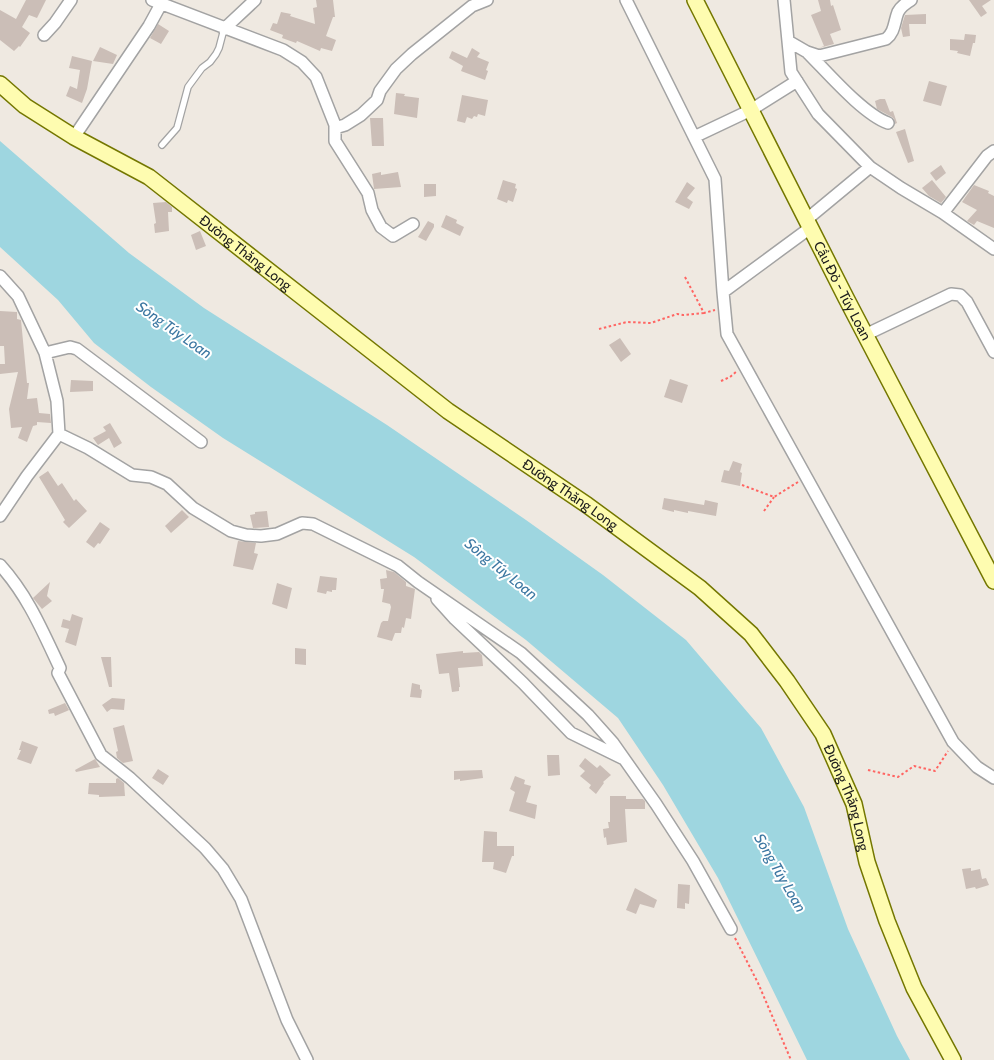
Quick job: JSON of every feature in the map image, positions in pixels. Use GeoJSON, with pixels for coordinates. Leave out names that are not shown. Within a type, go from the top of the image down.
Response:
{"type":"FeatureCollection","features":[{"type":"Feature","properties":{"kind":"street"},"geometry":{"type":"LineString","coordinates":[[44,35],[71,0]]}},
{"type":"Feature","properties":{"kind":"street"},"geometry":{"type":"LineString","coordinates":[[224,28],[255,0]]}},
{"type":"Feature","properties":{"kind":"street"},"geometry":{"type":"LineString","coordinates":[[335,128],[345,125],[361,115],[377,100],[380,91],[396,69],[412,54],[472,6],[487,0]]}},
{"type":"Feature","properties":{"kind":"street"},"geometry":{"type":"LineString","coordinates":[[626,0],[715,179],[727,334],[953,742],[977,767],[994,778]]}},
{"type":"Feature","properties":{"kind":"street","name":"Cầu Đỏ - Túy Loan"},"geometry":{"type":"LineString","coordinates":[[696,0],[808,224],[994,581]]}},
{"type":"Feature","properties":{"kind":"street"},"geometry":{"type":"LineString","coordinates":[[784,0],[791,72],[818,114],[870,167],[943,213],[994,249]]}},
{"type":"Feature","properties":{"kind":"street"},"geometry":{"type":"LineString","coordinates":[[788,41],[818,56],[886,39],[891,34],[898,12],[902,6],[911,0]]}},
{"type":"Feature","properties":{"kind":"street"},"geometry":{"type":"LineString","coordinates":[[74,137],[149,26],[156,2],[283,50],[302,62],[316,77],[335,128],[335,141],[368,193],[372,210],[381,227],[393,236],[413,224]]}},
{"type":"Feature","properties":{"kind":"street"},"geometry":{"type":"LineString","coordinates":[[807,52],[837,83],[877,119],[888,123]]}},
{"type":"Feature","properties":{"kind":"street"},"geometry":{"type":"LineString","coordinates":[[694,136],[750,110],[797,81]]}},
{"type":"Feature","properties":{"kind":"street","name":"Đường Thăng Long"},"geometry":{"type":"LineString","coordinates":[[0,84],[25,106],[74,137],[149,177],[448,411],[587,505],[692,582],[751,634],[787,681],[823,734],[854,804],[867,862],[890,929],[914,988],[953,1060]]}},
{"type":"Feature","properties":{"kind":"street"},"geometry":{"type":"LineString","coordinates":[[943,213],[987,156],[994,151]]}},
{"type":"Feature","properties":{"kind":"street"},"geometry":{"type":"LineString","coordinates":[[723,292],[808,224],[870,167]]}},
{"type":"Feature","properties":{"kind":"street"},"geometry":{"type":"LineString","coordinates":[[0,276],[18,296],[45,353],[57,401],[59,434],[0,516]]}},
{"type":"Feature","properties":{"kind":"street"},"geometry":{"type":"LineString","coordinates":[[865,335],[952,294],[960,295],[967,302],[994,352]]}},
{"type":"Feature","properties":{"kind":"street"},"geometry":{"type":"LineString","coordinates":[[45,353],[70,347],[77,349],[201,442]]}},
{"type":"Feature","properties":{"kind":"street"},"geometry":{"type":"LineString","coordinates":[[59,434],[88,448],[132,475],[151,477],[167,484],[193,508],[231,531],[254,536],[269,535],[302,523],[309,523],[392,563],[502,639],[533,663],[598,726],[625,760],[693,860],[731,929]]}},
{"type":"Feature","properties":{"kind":"street"},"geometry":{"type":"LineString","coordinates":[[0,565],[16,583],[35,615],[60,668],[58,673],[101,755],[130,778],[205,848],[223,869],[241,899],[287,1020],[307,1060]]}},
{"type":"Feature","properties":{"kind":"street"},"geometry":{"type":"LineString","coordinates":[[432,591],[454,619],[540,700],[571,733],[625,760]]}},
{"type":"Feature","properties":{"kind":"lane"},"geometry":{"type":"LineString","coordinates":[[162,145],[176,128],[188,87],[202,68],[216,54],[224,28]]}},
{"type":"Feature","properties":{"kind":"path"},"geometry":{"type":"LineString","coordinates":[[685,277],[704,312]]}},
{"type":"Feature","properties":{"kind":"path"},"geometry":{"type":"LineString","coordinates":[[599,330],[627,322],[651,323],[677,314],[704,312],[724,307]]}},
{"type":"Feature","properties":{"kind":"path"},"geometry":{"type":"LineString","coordinates":[[721,381],[730,377],[744,365]]}},
{"type":"Feature","properties":{"kind":"path"},"geometry":{"type":"LineString","coordinates":[[764,511],[774,497],[806,477]]}},
{"type":"Feature","properties":{"kind":"path"},"geometry":{"type":"LineString","coordinates":[[742,485],[774,497]]}},
{"type":"Feature","properties":{"kind":"path"},"geometry":{"type":"LineString","coordinates":[[868,770],[898,776],[914,766],[935,772],[953,742]]}},
{"type":"Feature","properties":{"kind":"path"},"geometry":{"type":"LineString","coordinates":[[731,929],[758,983],[791,1060]]}},
{"type":"Feature","properties":{"kind":"water","name":"Sông Túy Loan"},"geometry":{"type":"Polygon","coordinates":[[[0,141],[129,253],[204,308],[387,425],[526,520],[603,575],[686,640],[761,728],[804,807],[848,929],[910,1060],[807,1060],[718,878],[663,785],[618,718],[526,640],[414,557],[223,438],[151,387],[94,343],[58,300],[0,247],[0,141]]]}},
{"type":"Feature","properties":{"kind":"building"},"geometry":{"type":"Polygon","coordinates":[[[26,0],[46,0],[37,18],[29,15],[22,27],[30,33],[20,47],[14,51],[0,40],[0,10],[16,19],[26,0]]]}},
{"type":"Feature","properties":{"kind":"building"},"geometry":{"type":"Polygon","coordinates":[[[316,0],[333,0],[335,17],[333,17],[326,36],[336,40],[332,51],[321,48],[320,51],[297,41],[296,43],[282,38],[283,35],[270,30],[273,23],[277,24],[281,12],[315,24],[313,8],[317,7],[316,0]]]}},
{"type":"Feature","properties":{"kind":"building"},"geometry":{"type":"Polygon","coordinates":[[[818,0],[830,0],[841,30],[830,34],[834,44],[819,48],[824,46],[811,15],[821,11],[818,0]]]}},
{"type":"Feature","properties":{"kind":"building"},"geometry":{"type":"Polygon","coordinates":[[[969,0],[991,0],[982,6],[987,13],[981,17],[969,0]]]}},
{"type":"Feature","properties":{"kind":"building"},"geometry":{"type":"Polygon","coordinates":[[[926,14],[926,24],[909,24],[910,36],[903,37],[901,28],[905,15],[926,14]]]}},
{"type":"Feature","properties":{"kind":"building"},"geometry":{"type":"Polygon","coordinates":[[[158,24],[169,31],[161,44],[150,38],[158,24]]]}},
{"type":"Feature","properties":{"kind":"building"},"geometry":{"type":"Polygon","coordinates":[[[965,34],[976,35],[970,56],[950,50],[950,39],[964,40],[965,34]]]}},
{"type":"Feature","properties":{"kind":"building"},"geometry":{"type":"Polygon","coordinates":[[[100,47],[117,55],[113,64],[93,61],[100,47]]]}},
{"type":"Feature","properties":{"kind":"building"},"geometry":{"type":"Polygon","coordinates":[[[472,48],[480,53],[477,57],[489,62],[485,80],[461,71],[463,66],[449,58],[452,51],[467,58],[472,48]]]}},
{"type":"Feature","properties":{"kind":"building"},"geometry":{"type":"Polygon","coordinates":[[[72,56],[92,61],[87,89],[82,103],[66,96],[70,86],[77,89],[80,70],[69,68],[72,56]]]}},
{"type":"Feature","properties":{"kind":"building"},"geometry":{"type":"Polygon","coordinates":[[[929,81],[947,86],[941,106],[923,101],[929,81]]]}},
{"type":"Feature","properties":{"kind":"building"},"geometry":{"type":"Polygon","coordinates":[[[396,93],[419,98],[417,118],[394,114],[396,93]]]}},
{"type":"Feature","properties":{"kind":"building"},"geometry":{"type":"Polygon","coordinates":[[[462,95],[488,100],[485,116],[478,114],[477,117],[474,116],[472,119],[467,117],[465,123],[457,121],[462,95]]]}},
{"type":"Feature","properties":{"kind":"building"},"geometry":{"type":"Polygon","coordinates":[[[885,99],[890,112],[893,111],[897,123],[895,124],[892,117],[877,109],[875,101],[885,99]]]}},
{"type":"Feature","properties":{"kind":"building"},"geometry":{"type":"Polygon","coordinates":[[[370,118],[383,118],[384,146],[372,146],[370,118]]]}},
{"type":"Feature","properties":{"kind":"building"},"geometry":{"type":"Polygon","coordinates":[[[905,129],[914,161],[908,163],[896,132],[905,129]]]}},
{"type":"Feature","properties":{"kind":"building"},"geometry":{"type":"Polygon","coordinates":[[[941,165],[946,173],[936,181],[930,173],[941,165]]]}},
{"type":"Feature","properties":{"kind":"building"},"geometry":{"type":"Polygon","coordinates":[[[381,172],[381,175],[398,172],[401,187],[374,189],[372,174],[381,172]]]}},
{"type":"Feature","properties":{"kind":"building"},"geometry":{"type":"Polygon","coordinates":[[[503,180],[516,184],[515,188],[517,189],[513,202],[508,200],[507,203],[497,199],[503,180]]]}},
{"type":"Feature","properties":{"kind":"building"},"geometry":{"type":"Polygon","coordinates":[[[932,180],[946,197],[941,203],[929,196],[922,188],[932,180]]]}},
{"type":"Feature","properties":{"kind":"building"},"geometry":{"type":"Polygon","coordinates":[[[687,182],[695,188],[687,198],[693,202],[689,209],[675,202],[687,182]]]}},
{"type":"Feature","properties":{"kind":"building"},"geometry":{"type":"Polygon","coordinates":[[[424,184],[436,184],[436,196],[424,197],[424,184]]]}},
{"type":"Feature","properties":{"kind":"building"},"geometry":{"type":"Polygon","coordinates":[[[974,185],[989,191],[988,193],[994,196],[994,228],[977,221],[974,225],[967,221],[977,210],[962,202],[974,185]]]}},
{"type":"Feature","properties":{"kind":"building"},"geometry":{"type":"Polygon","coordinates":[[[166,202],[172,207],[172,212],[168,212],[169,231],[155,233],[154,224],[156,223],[153,203],[166,202]]]}},
{"type":"Feature","properties":{"kind":"building"},"geometry":{"type":"Polygon","coordinates":[[[446,215],[457,220],[456,223],[464,227],[460,236],[441,227],[446,215]]]}},
{"type":"Feature","properties":{"kind":"building"},"geometry":{"type":"Polygon","coordinates":[[[428,221],[434,224],[434,227],[426,241],[418,237],[428,221]]]}},
{"type":"Feature","properties":{"kind":"building"},"geometry":{"type":"Polygon","coordinates":[[[200,231],[206,246],[196,250],[191,235],[200,231]]]}},
{"type":"Feature","properties":{"kind":"building"},"geometry":{"type":"Polygon","coordinates":[[[0,311],[17,312],[17,319],[21,320],[27,383],[29,383],[27,399],[37,398],[39,413],[50,414],[51,423],[37,422],[37,425],[33,426],[27,442],[18,438],[22,427],[11,428],[9,409],[18,372],[0,374],[0,364],[5,364],[4,346],[0,346],[0,311]]]}},
{"type":"Feature","properties":{"kind":"building"},"geometry":{"type":"Polygon","coordinates":[[[620,338],[631,354],[621,362],[609,345],[620,338]]]}},
{"type":"Feature","properties":{"kind":"building"},"geometry":{"type":"Polygon","coordinates":[[[670,379],[688,385],[682,403],[664,397],[670,379]]]}},
{"type":"Feature","properties":{"kind":"building"},"geometry":{"type":"Polygon","coordinates":[[[71,380],[93,381],[93,391],[70,392],[71,380]]]}},
{"type":"Feature","properties":{"kind":"building"},"geometry":{"type":"Polygon","coordinates":[[[110,423],[122,443],[114,448],[109,438],[98,445],[93,438],[106,431],[103,427],[110,423]]]}},
{"type":"Feature","properties":{"kind":"building"},"geometry":{"type":"Polygon","coordinates":[[[733,461],[742,464],[740,486],[721,482],[724,470],[729,471],[733,461]]]}},
{"type":"Feature","properties":{"kind":"building"},"geometry":{"type":"Polygon","coordinates":[[[48,471],[58,486],[62,483],[74,501],[76,499],[87,511],[69,528],[63,522],[65,520],[39,477],[48,471]]]}},
{"type":"Feature","properties":{"kind":"building"},"geometry":{"type":"Polygon","coordinates":[[[664,498],[704,505],[705,500],[718,503],[716,516],[662,509],[664,498]]]}},
{"type":"Feature","properties":{"kind":"building"},"geometry":{"type":"Polygon","coordinates":[[[182,510],[189,517],[171,533],[165,526],[182,510]]]}},
{"type":"Feature","properties":{"kind":"building"},"geometry":{"type":"Polygon","coordinates":[[[267,511],[269,527],[253,528],[250,515],[255,514],[255,512],[267,511]]]}},
{"type":"Feature","properties":{"kind":"building"},"geometry":{"type":"Polygon","coordinates":[[[100,522],[110,529],[100,544],[98,543],[94,548],[86,542],[100,522]]]}},
{"type":"Feature","properties":{"kind":"building"},"geometry":{"type":"Polygon","coordinates":[[[238,541],[256,543],[254,553],[258,554],[253,570],[233,566],[238,541]]]}},
{"type":"Feature","properties":{"kind":"building"},"geometry":{"type":"Polygon","coordinates":[[[386,570],[394,572],[406,582],[406,586],[415,589],[411,619],[406,618],[401,633],[395,633],[392,641],[377,637],[381,623],[388,621],[391,607],[390,604],[382,602],[384,589],[381,589],[380,579],[387,578],[386,570]]]}},
{"type":"Feature","properties":{"kind":"building"},"geometry":{"type":"Polygon","coordinates":[[[320,576],[337,578],[336,590],[332,590],[332,592],[327,591],[326,594],[317,592],[320,576]]]}},
{"type":"Feature","properties":{"kind":"building"},"geometry":{"type":"Polygon","coordinates":[[[50,582],[47,596],[52,601],[42,609],[33,598],[50,582]]]}},
{"type":"Feature","properties":{"kind":"building"},"geometry":{"type":"Polygon","coordinates":[[[277,583],[292,588],[287,609],[272,604],[277,583]]]}},
{"type":"Feature","properties":{"kind":"building"},"geometry":{"type":"Polygon","coordinates":[[[72,614],[83,618],[76,646],[65,642],[69,629],[61,627],[63,619],[70,621],[72,614]]]}},
{"type":"Feature","properties":{"kind":"building"},"geometry":{"type":"Polygon","coordinates":[[[295,648],[306,649],[306,665],[295,664],[295,648]]]}},
{"type":"Feature","properties":{"kind":"building"},"geometry":{"type":"Polygon","coordinates":[[[463,651],[463,653],[479,652],[482,655],[483,666],[458,668],[459,691],[452,692],[449,673],[439,674],[436,654],[463,651]]]}},
{"type":"Feature","properties":{"kind":"building"},"geometry":{"type":"Polygon","coordinates":[[[101,657],[111,657],[112,687],[109,687],[101,657]]]}},
{"type":"Feature","properties":{"kind":"building"},"geometry":{"type":"Polygon","coordinates":[[[412,683],[420,685],[422,690],[421,698],[410,697],[412,683]]]}},
{"type":"Feature","properties":{"kind":"building"},"geometry":{"type":"Polygon","coordinates":[[[112,698],[125,699],[124,710],[111,709],[107,712],[102,705],[112,698]]]}},
{"type":"Feature","properties":{"kind":"building"},"geometry":{"type":"Polygon","coordinates":[[[65,703],[69,710],[55,716],[54,713],[49,714],[48,710],[65,703]]]}},
{"type":"Feature","properties":{"kind":"building"},"geometry":{"type":"Polygon","coordinates":[[[124,725],[133,761],[123,763],[117,758],[116,752],[118,751],[113,728],[124,725]]]}},
{"type":"Feature","properties":{"kind":"building"},"geometry":{"type":"Polygon","coordinates":[[[22,741],[38,747],[31,764],[17,759],[22,741]]]}},
{"type":"Feature","properties":{"kind":"building"},"geometry":{"type":"Polygon","coordinates":[[[547,755],[559,755],[560,775],[548,776],[547,755]]]}},
{"type":"Feature","properties":{"kind":"building"},"geometry":{"type":"Polygon","coordinates":[[[585,758],[597,768],[600,765],[611,775],[603,782],[596,794],[589,788],[591,785],[580,776],[585,771],[579,766],[585,758]]]}},
{"type":"Feature","properties":{"kind":"building"},"geometry":{"type":"Polygon","coordinates":[[[95,759],[100,767],[76,772],[75,770],[95,759]]]}},
{"type":"Feature","properties":{"kind":"building"},"geometry":{"type":"Polygon","coordinates":[[[158,769],[169,776],[163,785],[152,778],[158,769]]]}},
{"type":"Feature","properties":{"kind":"building"},"geometry":{"type":"Polygon","coordinates":[[[482,770],[483,778],[454,780],[454,771],[482,770]]]}},
{"type":"Feature","properties":{"kind":"building"},"geometry":{"type":"Polygon","coordinates":[[[515,776],[525,780],[524,784],[531,786],[526,802],[537,805],[535,819],[509,811],[515,792],[510,789],[515,776]]]}},
{"type":"Feature","properties":{"kind":"building"},"geometry":{"type":"Polygon","coordinates":[[[118,778],[124,783],[125,796],[99,797],[99,795],[88,794],[89,783],[116,783],[118,778]]]}},
{"type":"Feature","properties":{"kind":"building"},"geometry":{"type":"Polygon","coordinates":[[[610,796],[626,796],[626,799],[643,799],[645,801],[645,809],[625,809],[627,842],[607,845],[603,829],[609,828],[610,796]]]}},
{"type":"Feature","properties":{"kind":"building"},"geometry":{"type":"Polygon","coordinates":[[[484,831],[497,832],[497,846],[514,846],[514,856],[512,856],[506,873],[493,869],[494,862],[482,862],[484,831]]]}},
{"type":"Feature","properties":{"kind":"building"},"geometry":{"type":"Polygon","coordinates":[[[971,868],[971,871],[980,869],[982,879],[986,878],[989,885],[976,889],[975,887],[966,889],[962,869],[971,868]]]}},
{"type":"Feature","properties":{"kind":"building"},"geometry":{"type":"Polygon","coordinates":[[[678,884],[690,885],[689,904],[685,903],[685,909],[677,908],[678,884]]]}},
{"type":"Feature","properties":{"kind":"building"},"geometry":{"type":"Polygon","coordinates":[[[635,888],[657,900],[654,908],[640,904],[636,914],[626,910],[635,888]]]}}]}
